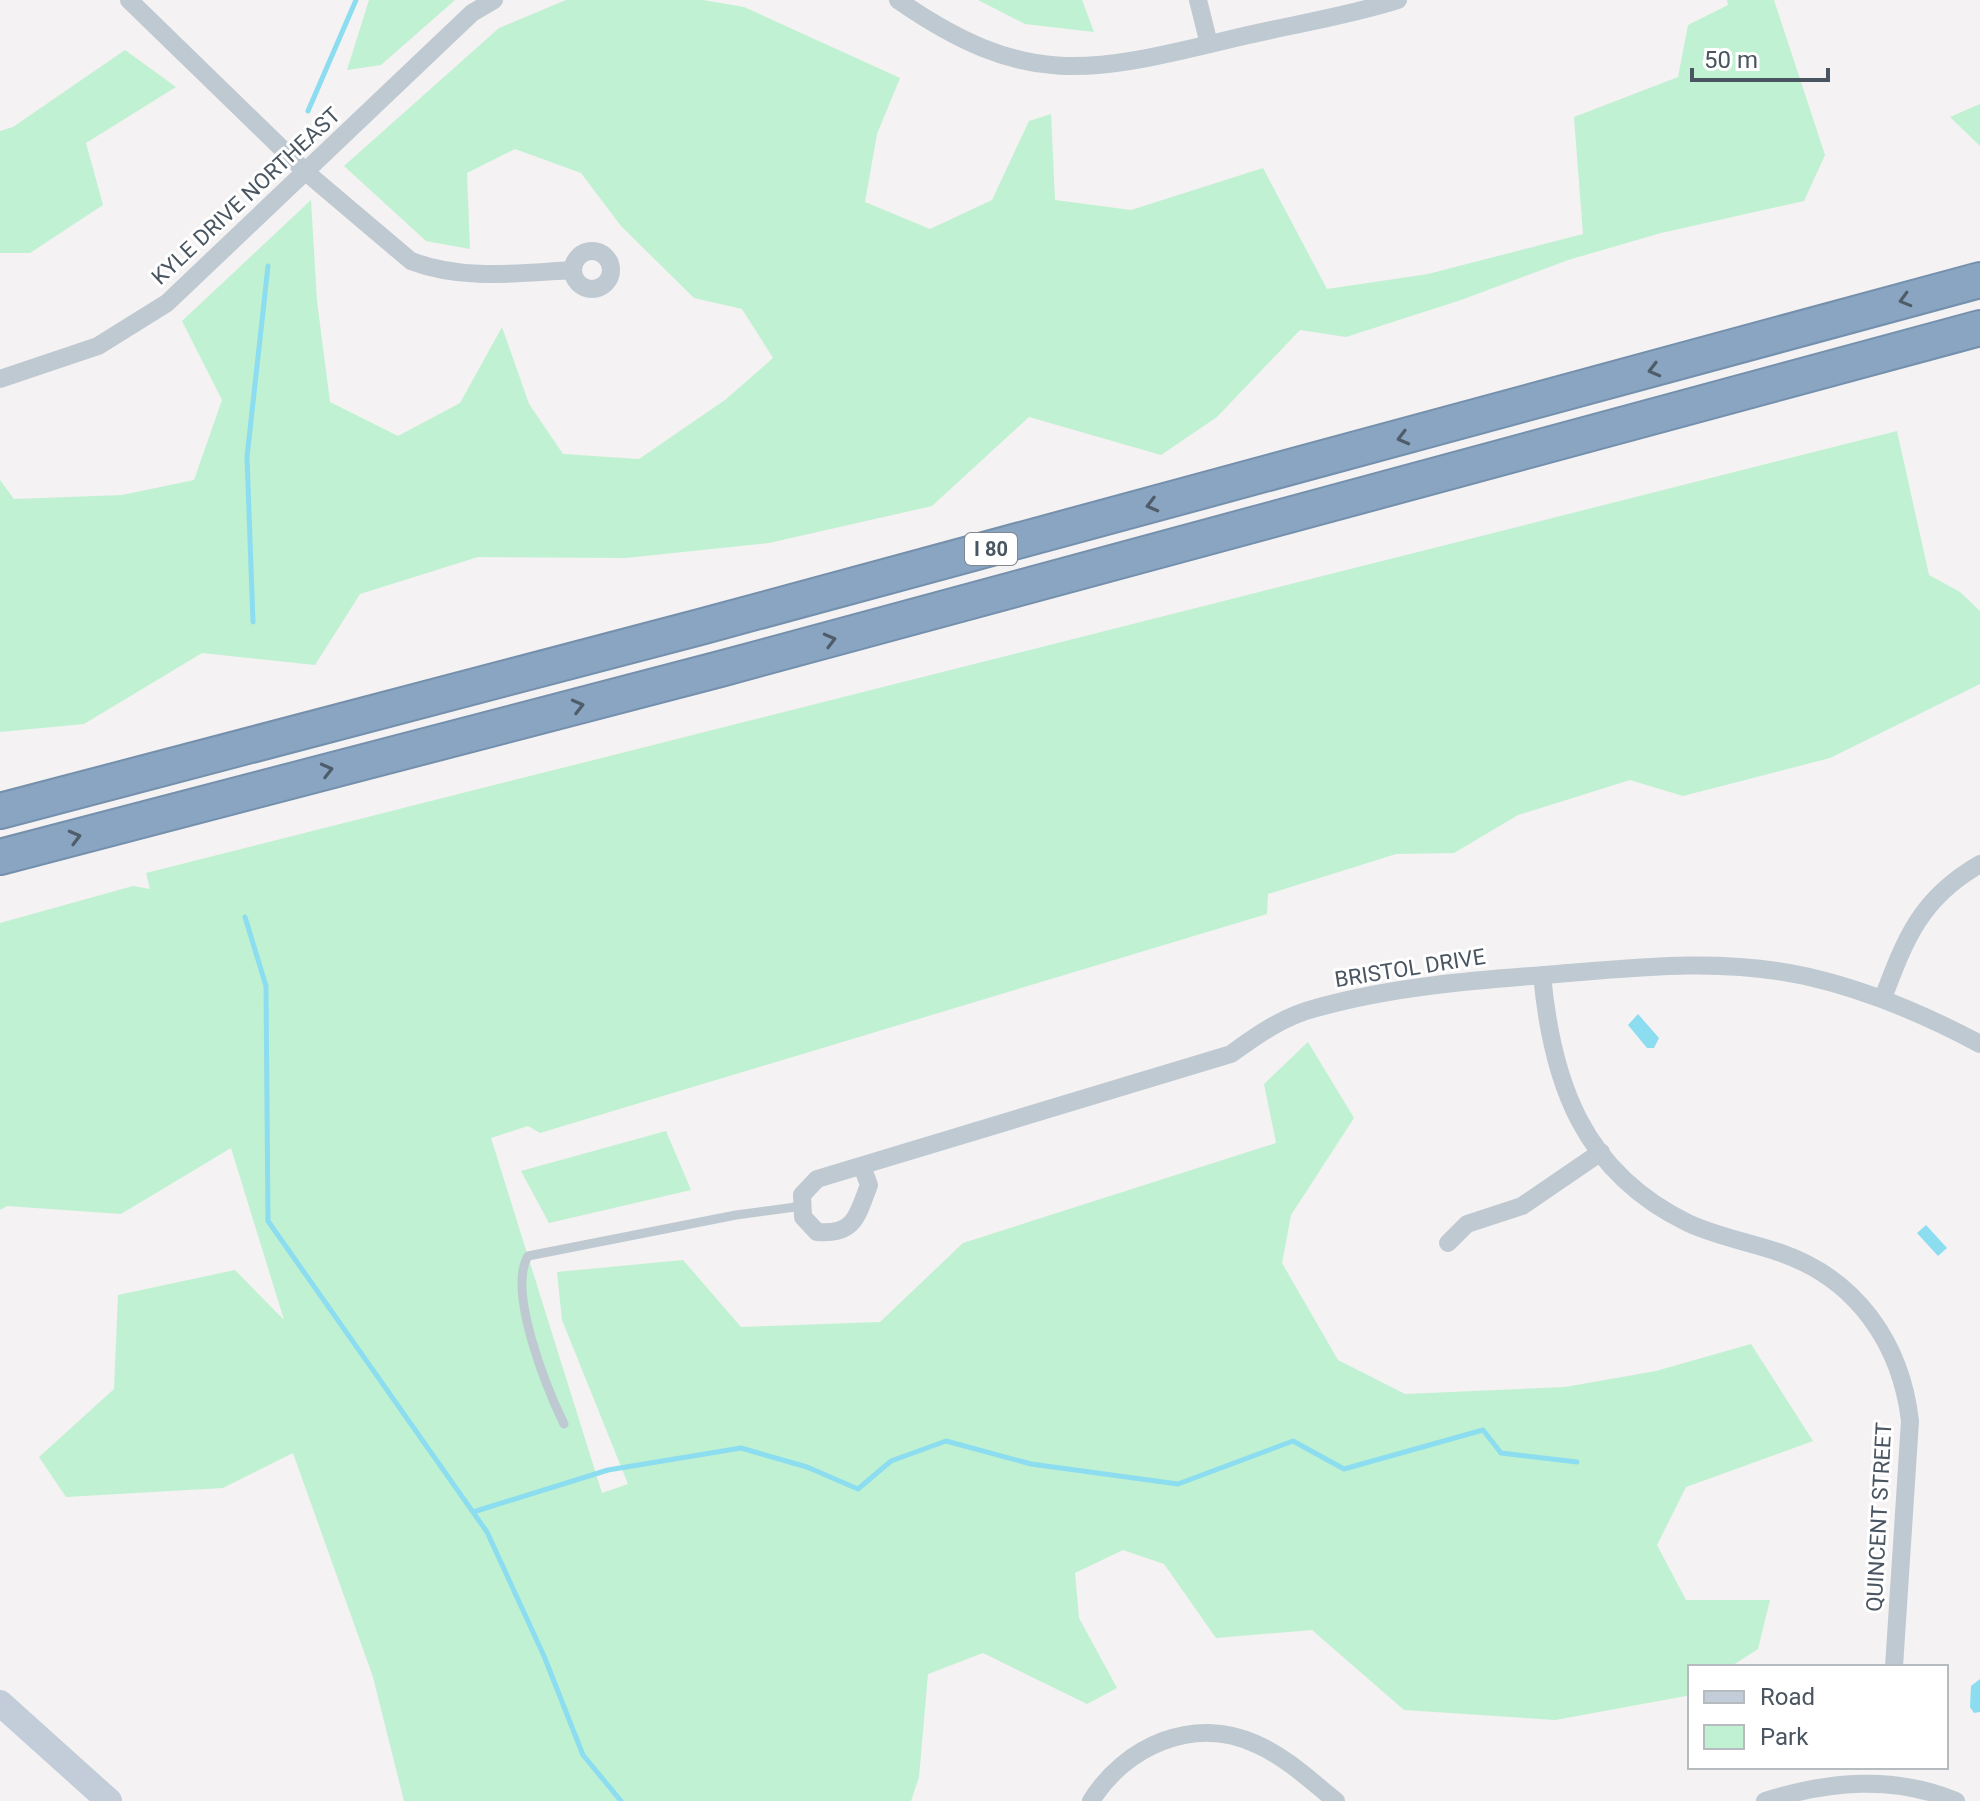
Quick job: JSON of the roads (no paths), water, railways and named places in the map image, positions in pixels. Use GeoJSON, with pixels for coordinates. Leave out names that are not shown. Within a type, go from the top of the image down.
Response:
{"type":"FeatureCollection","features":[{"type":"Feature","properties":{"kind":"highway","name":"I 80"},"geometry":{"type":"LineString","coordinates":[[0,811],[700,627],[1980,280]]}},
{"type":"Feature","properties":{"kind":"highway","name":"I 80"},"geometry":{"type":"LineString","coordinates":[[0,857],[736,665],[1980,328]]}},
{"type":"Feature","properties":{"kind":"street"},"geometry":{"type":"LineString","coordinates":[[129,0],[307,173],[392,249],[431,269],[475,275],[573,270]]}},
{"type":"Feature","properties":{"kind":"street","name":"KYLE DRIVE NORTHEAST"},"geometry":{"type":"LineString","coordinates":[[0,379],[65,359],[129,330],[176,296],[472,13],[494,0]]}},
{"type":"Feature","properties":{"kind":"street"},"geometry":{"type":"LineString","coordinates":[[898,0],[968,44],[1029,63],[1103,66],[1398,0]]}},
{"type":"Feature","properties":{"kind":"street"},"geometry":{"type":"LineString","coordinates":[[1198,0],[1209,44]]}},
{"type":"Feature","properties":{"kind":"street"},"geometry":{"type":"LineString","coordinates":[[1883,998],[1906,937],[1924,910],[1947,885],[1980,864]]}},
{"type":"Feature","properties":{"kind":"street","name":"BRISTOL DRIVE"},"geometry":{"type":"LineString","coordinates":[[803,1206],[802,1195],[817,1179],[1231,1054],[1284,1019],[1314,1008],[1464,982],[1663,965],[1734,966],[1803,975],[1883,998],[1935,1020],[1980,1044]]}},
{"type":"Feature","properties":{"kind":"street","name":"QUINCENT STREET"},"geometry":{"type":"LineString","coordinates":[[1542,975],[1548,1034],[1556,1069],[1569,1102],[1601,1152],[1628,1181],[1687,1222],[1721,1237],[1781,1253],[1837,1283],[1863,1308],[1890,1347],[1904,1383],[1910,1421],[1894,1665]]}},
{"type":"Feature","properties":{"kind":"street"},"geometry":{"type":"LineString","coordinates":[[1448,1243],[1467,1224],[1522,1206],[1601,1152]]}},
{"type":"Feature","properties":{"kind":"street"},"geometry":{"type":"LineString","coordinates":[[803,1206],[803,1217],[817,1232],[837,1234],[855,1221],[869,1185],[862,1166]]}},
{"type":"Feature","properties":{"kind":"street"},"geometry":{"type":"LineString","coordinates":[[0,1703],[109,1801]]}},
{"type":"Feature","properties":{"kind":"street"},"geometry":{"type":"LineString","coordinates":[[1091,1801],[1118,1766],[1140,1750],[1183,1735],[1205,1733],[1254,1742],[1274,1753],[1336,1801]]}},
{"type":"Feature","properties":{"kind":"street"},"geometry":{"type":"LineString","coordinates":[[1765,1801],[1831,1784],[1886,1775],[1956,1801]]}},
{"type":"Feature","properties":{"kind":"lane"},"geometry":{"type":"LineString","coordinates":[[564,1424],[549,1393],[520,1279],[528,1256],[736,1215],[803,1206]]}},
{"type":"Feature","properties":{"kind":"water"},"geometry":{"type":"Polygon","coordinates":[[[1638,1014],[1659,1038],[1654,1048],[1647,1048],[1628,1025],[1638,1014]]]}},
{"type":"Feature","properties":{"kind":"water"},"geometry":{"type":"Polygon","coordinates":[[[1926,1225],[1947,1248],[1938,1256],[1917,1233],[1926,1225]]]}},
{"type":"Feature","properties":{"kind":"water"},"geometry":{"type":"Polygon","coordinates":[[[1980,1679],[1980,1712],[1974,1713],[1970,1707],[1971,1686],[1980,1679]]]}},
{"type":"Feature","properties":{"kind":"waterway"},"geometry":{"type":"LineString","coordinates":[[308,111],[356,0]]}},
{"type":"Feature","properties":{"kind":"waterway"},"geometry":{"type":"LineString","coordinates":[[253,622],[247,457],[268,266]]}},
{"type":"Feature","properties":{"kind":"waterway"},"geometry":{"type":"LineString","coordinates":[[245,917],[266,986],[268,1221],[487,1532],[544,1656],[583,1755],[621,1801]]}},
{"type":"Feature","properties":{"kind":"waterway"},"geometry":{"type":"LineString","coordinates":[[473,1512],[608,1470],[741,1448],[807,1467],[858,1489],[891,1461],[946,1441],[1031,1464],[1178,1484],[1293,1441],[1344,1469],[1483,1430],[1501,1453],[1577,1462]]}}]}
